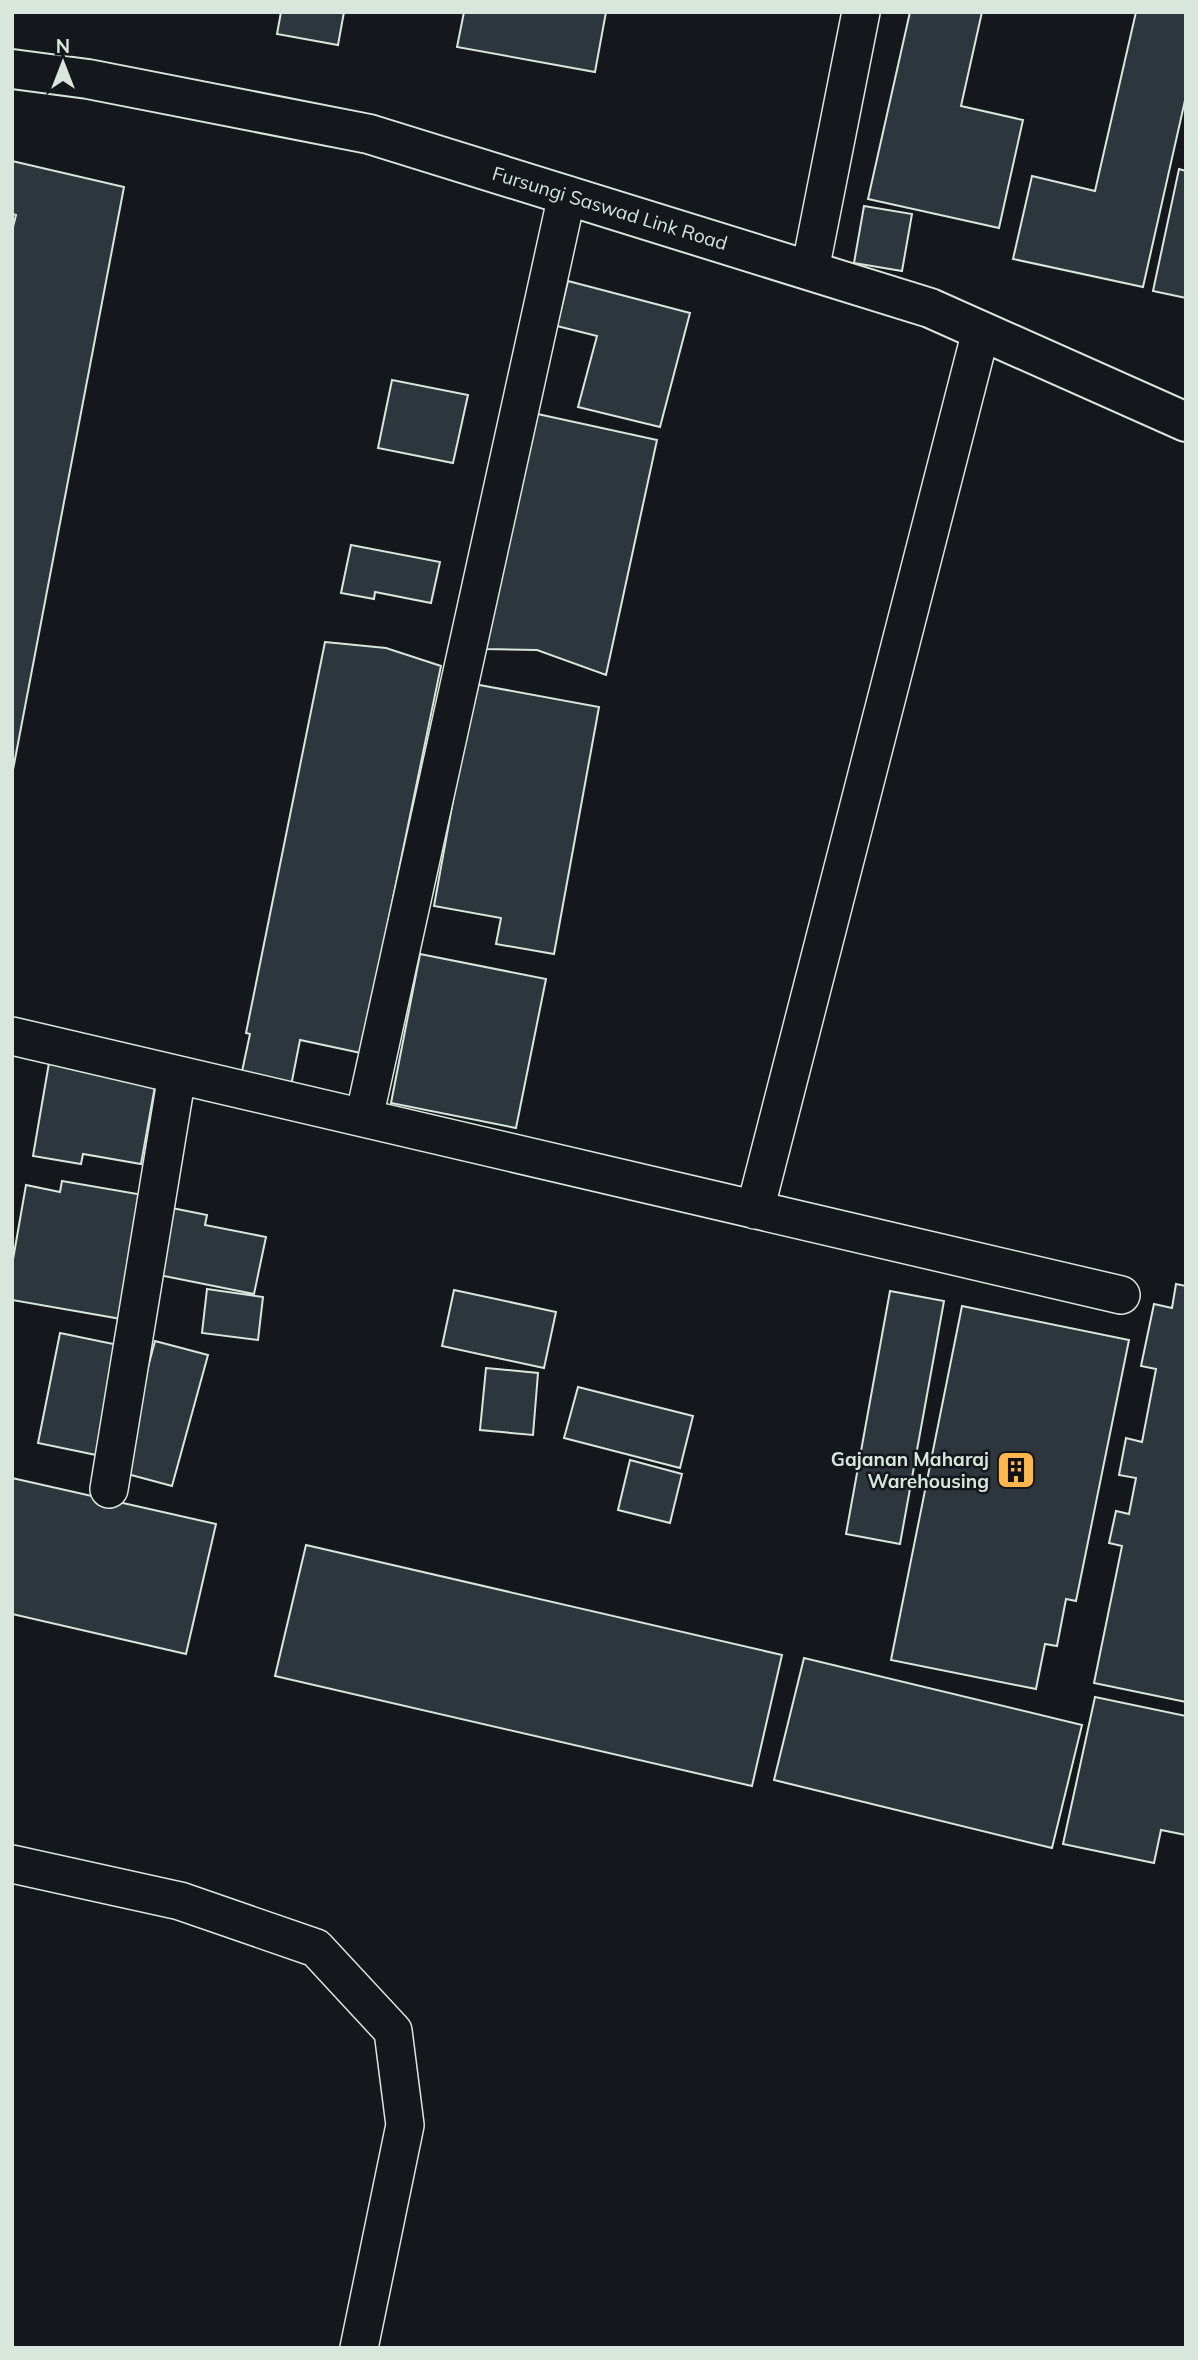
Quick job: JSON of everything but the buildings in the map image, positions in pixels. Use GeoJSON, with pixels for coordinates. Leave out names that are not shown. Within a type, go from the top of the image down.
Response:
{"type":"FeatureCollection","features":[{"type":"Feature","properties":{"kind":"street"},"geometry":{"type":"LineString","coordinates":[[810,270],[861,12]]}},
{"type":"Feature","properties":{"kind":"street","name":"Fursungi Saswad Link Road"},"geometry":{"type":"LineString","coordinates":[[12,69],[88,79],[369,134],[930,308],[1186,422]]}},
{"type":"Feature","properties":{"kind":"street"},"geometry":{"type":"LineString","coordinates":[[364,1118],[567,195]]}},
{"type":"Feature","properties":{"kind":"street"},"geometry":{"type":"LineString","coordinates":[[755,1210],[981,331]]}},
{"type":"Feature","properties":{"kind":"street"},"geometry":{"type":"LineString","coordinates":[[12,1036],[1121,1295]]}},
{"type":"Feature","properties":{"kind":"street"},"geometry":{"type":"LineString","coordinates":[[108,1489],[177,1075]]}},
{"type":"Feature","properties":{"kind":"street"},"geometry":{"type":"LineString","coordinates":[[12,1864],[180,1901],[316,1948],[393,2031],[405,2125],[359,2348]]}},
{"type":"Feature","properties":{"kind":"place","name":"Gajanan Maharaj Warehousing"},"geometry":{"type":"Point","coordinates":[1016,1470]}}]}
